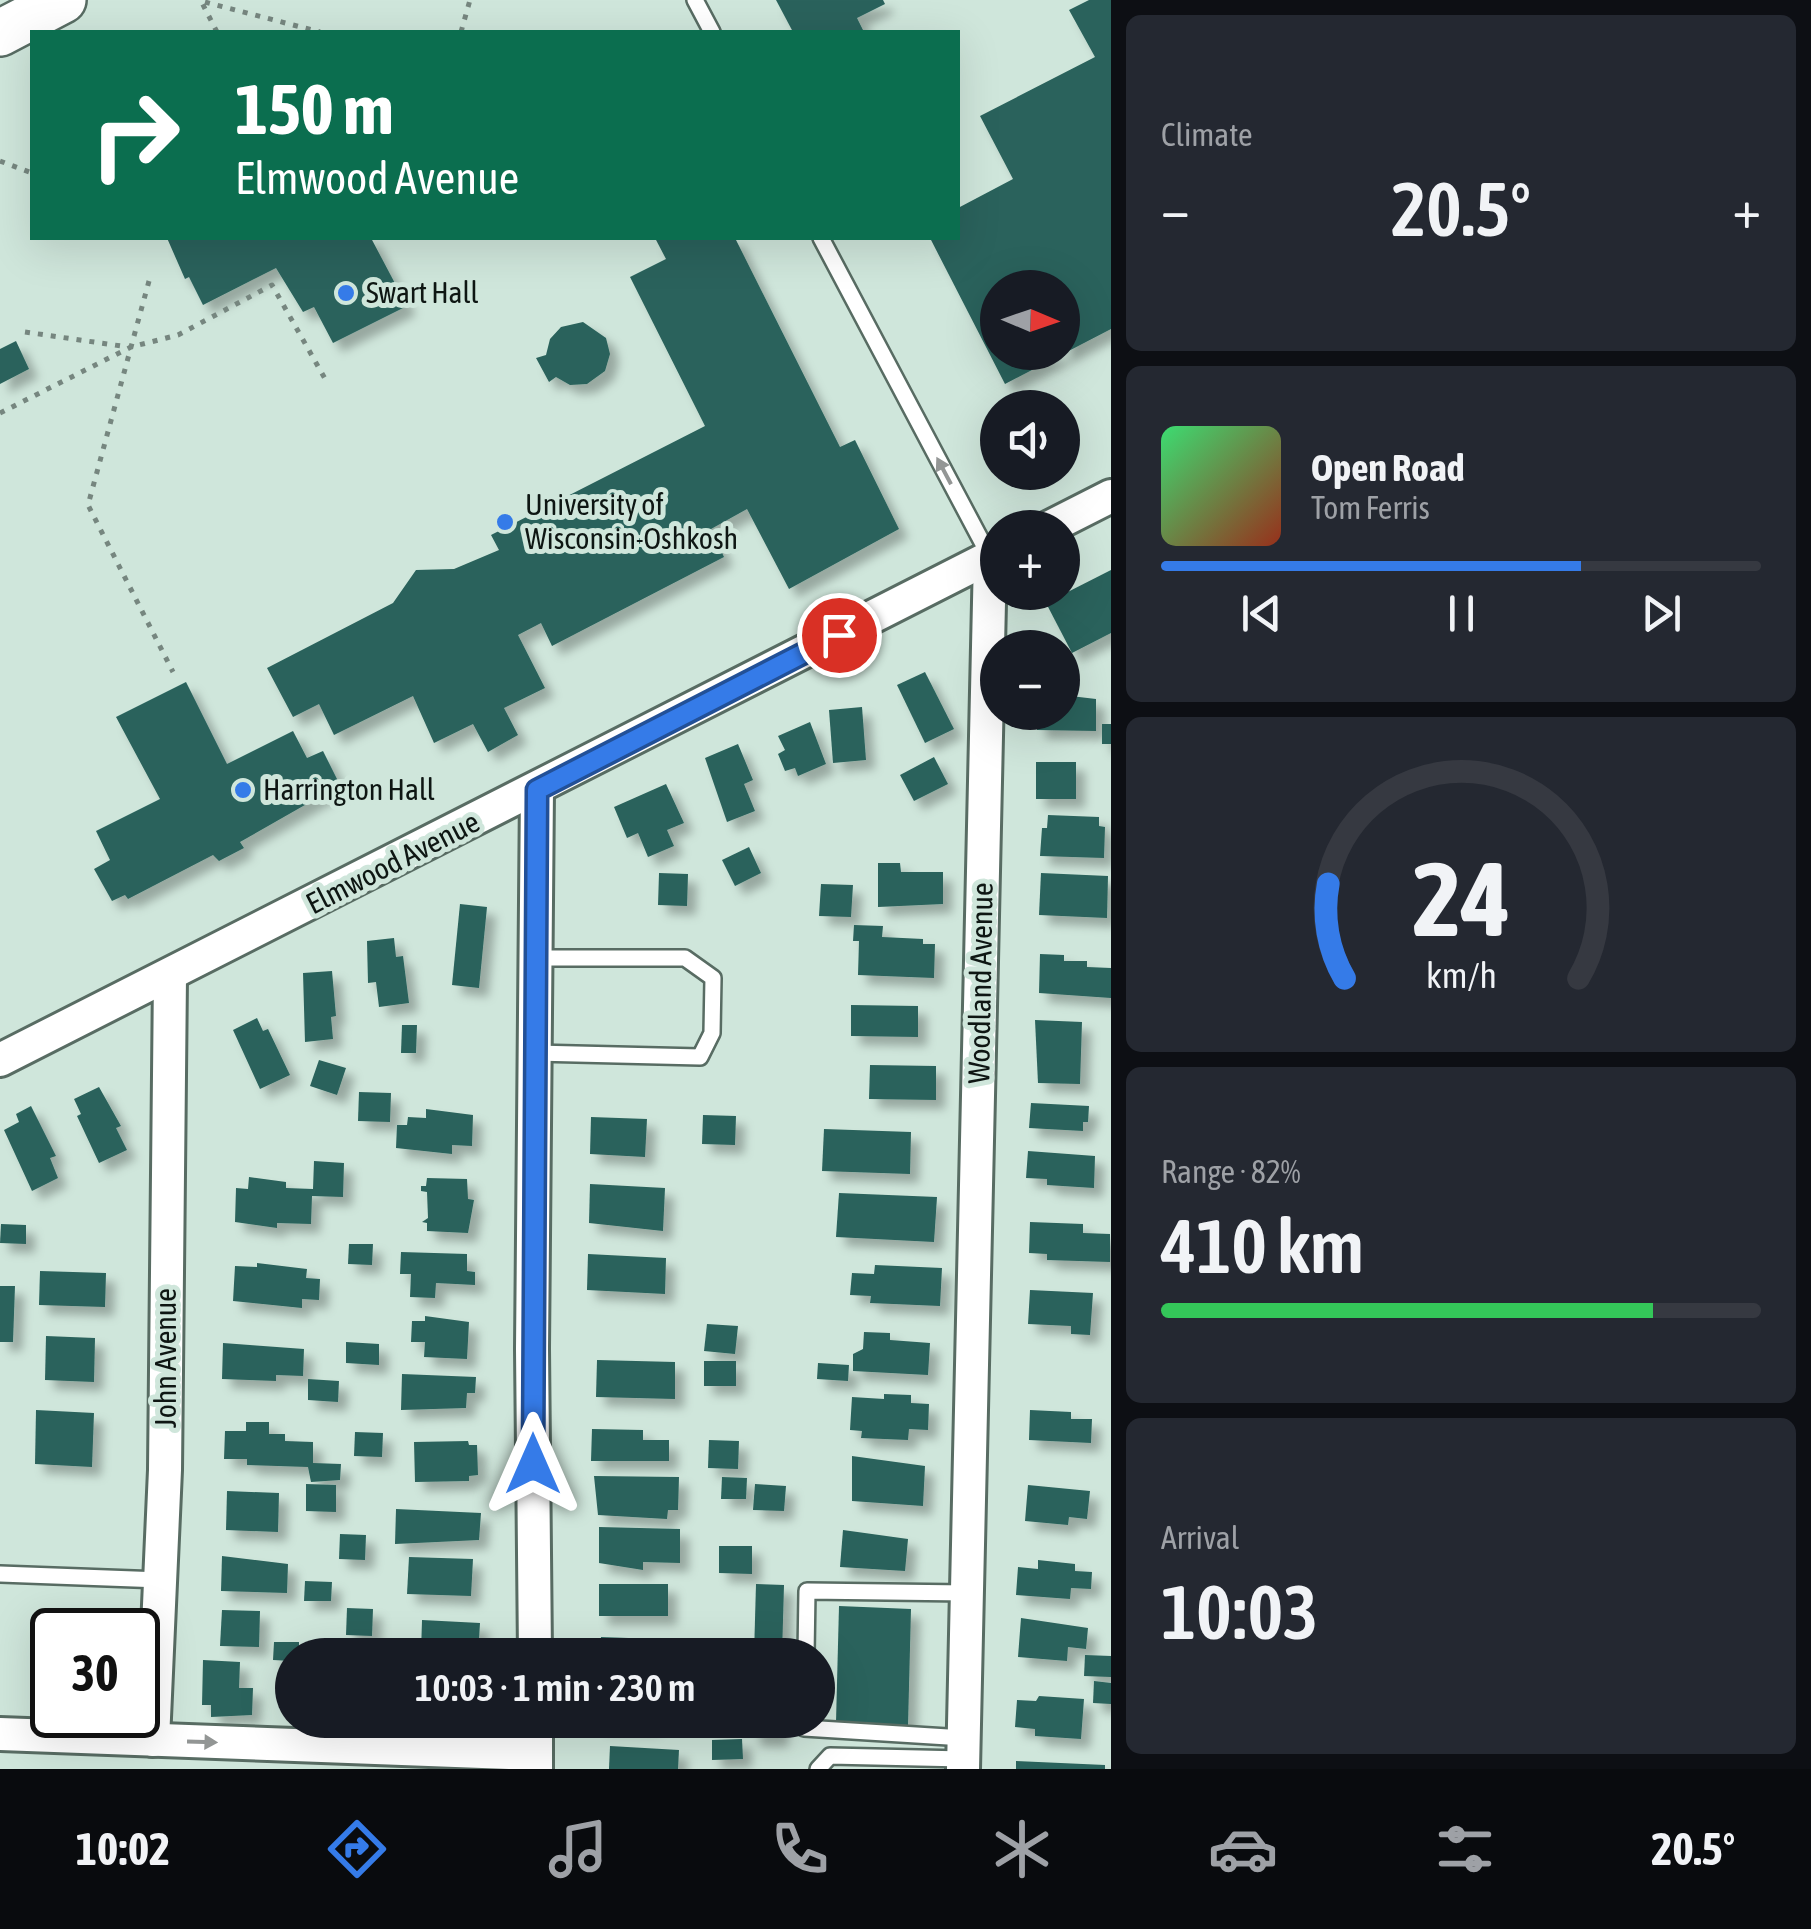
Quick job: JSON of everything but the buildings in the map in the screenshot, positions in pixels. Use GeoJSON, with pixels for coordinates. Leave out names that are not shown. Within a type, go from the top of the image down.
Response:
{"type":"FeatureCollection","features":[{"type":"Feature","properties":{"kind":"main road"},"geometry":{"type":"LineString","coordinates":[[0,33],[64,0]]}},
{"type":"Feature","properties":{"kind":"street"},"geometry":{"type":"LineString","coordinates":[[1080,512],[1111,496]]}},
{"type":"Feature","properties":{"kind":"street","name":"Elmwood Avenue"},"geometry":{"type":"LineString","coordinates":[[0,1060],[980,562]]}},
{"type":"Feature","properties":{"kind":"street","name":"Woodland Avenue"},"geometry":{"type":"LineString","coordinates":[[964,1755],[993,610]]}},
{"type":"Feature","properties":{"kind":"street"},"geometry":{"type":"LineString","coordinates":[[535,1638],[537,790]]}},
{"type":"Feature","properties":{"kind":"street","name":"John Avenue"},"geometry":{"type":"LineString","coordinates":[[153,1740],[160,1580],[170,976]]}},
{"type":"Feature","properties":{"kind":"street"},"geometry":{"type":"LineString","coordinates":[[0,1734],[536,1762]]}},
{"type":"Feature","properties":{"kind":"lane"},"geometry":{"type":"LineString","coordinates":[[695,0],[711,30]]}},
{"type":"Feature","properties":{"kind":"lane","name":"Woodland Avenue"},"geometry":{"type":"LineString","coordinates":[[822,240],[980,529]]}},
{"type":"Feature","properties":{"kind":"lane"},"geometry":{"type":"LineString","coordinates":[[535,1053],[700,1057],[712,1033],[712,978],[685,958],[536,958]]}},
{"type":"Feature","properties":{"kind":"lane"},"geometry":{"type":"LineString","coordinates":[[0,1574],[160,1580]]}},
{"type":"Feature","properties":{"kind":"lane"},"geometry":{"type":"LineString","coordinates":[[806,1638],[807,1591],[967,1593]]}},
{"type":"Feature","properties":{"kind":"lane"},"geometry":{"type":"LineString","coordinates":[[835,1733],[964,1755]]}},
{"type":"Feature","properties":{"kind":"lane"},"geometry":{"type":"LineString","coordinates":[[818,1769],[830,1756],[964,1755]]}},
{"type":"Feature","properties":{"kind":"path"},"geometry":{"type":"LineString","coordinates":[[462,30],[470,0]]}},
{"type":"Feature","properties":{"kind":"path"},"geometry":{"type":"LineString","coordinates":[[216,30],[201,1],[312,30]]}},
{"type":"Feature","properties":{"kind":"path"},"geometry":{"type":"LineString","coordinates":[[0,161],[30,172]]}},
{"type":"Feature","properties":{"kind":"path"},"geometry":{"type":"LineString","coordinates":[[149,281],[88,504],[173,672]]}},
{"type":"Feature","properties":{"kind":"path"},"geometry":{"type":"LineString","coordinates":[[0,414],[131,347],[178,334],[272,285],[328,384]]}},
{"type":"Feature","properties":{"kind":"path"},"geometry":{"type":"LineString","coordinates":[[25,332],[131,347]]}},
{"type":"Feature","properties":{"kind":"place","name":"Swart Hall"},"geometry":{"type":"Point","coordinates":[346,293]}},
{"type":"Feature","properties":{"kind":"place","name":"University of Wisconsin-Oshkosh"},"geometry":{"type":"Point","coordinates":[505,522]}},
{"type":"Feature","properties":{"kind":"place","name":"Harrington Hall"},"geometry":{"type":"Point","coordinates":[243,790]}},
{"type":"Feature","properties":{"kind":"route"},"geometry":{"type":"LineString","coordinates":[[533,1464],[537,790],[839,635]]}}]}
